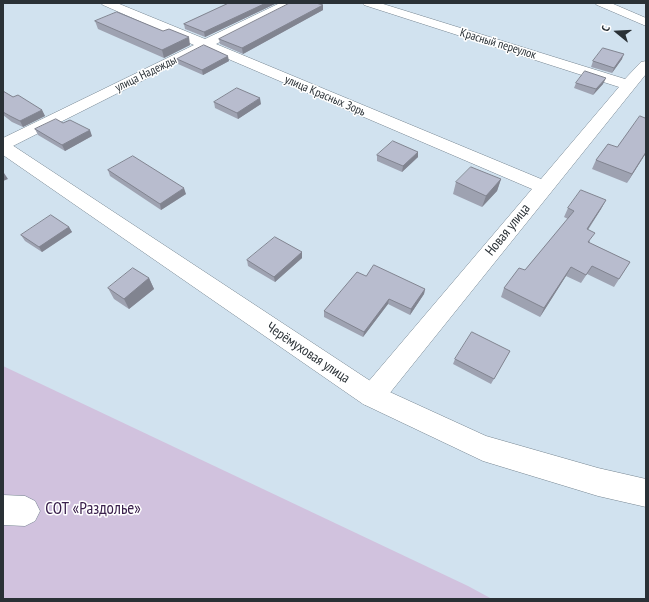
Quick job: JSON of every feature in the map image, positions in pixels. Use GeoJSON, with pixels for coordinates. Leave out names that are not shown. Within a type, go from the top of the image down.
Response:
{"type":"FeatureCollection","features":[{"type":"Feature","properties":{"kind":"street","name":"улица Красных Зорь"},"geometry":{"type":"LineString","coordinates":[[107,3],[544,187]]}},
{"type":"Feature","properties":{"kind":"street","name":"улица Надежды"},"geometry":{"type":"LineString","coordinates":[[3,145],[289,3]]}},
{"type":"Feature","properties":{"kind":"street","name":"Красный переулок"},"geometry":{"type":"LineString","coordinates":[[368,3],[628,85]]}},
{"type":"Feature","properties":{"kind":"street"},"geometry":{"type":"LineString","coordinates":[[601,3],[646,22]]}},
{"type":"Feature","properties":{"kind":"street","name":"Новая улица"},"geometry":{"type":"LineString","coordinates":[[372,396],[646,65]]}},
{"type":"Feature","properties":{"kind":"street","name":"Черёмуховая улица"},"geometry":{"type":"LineString","coordinates":[[3,145],[372,396],[483,448],[598,482],[646,494]]}},
{"type":"Feature","properties":{"kind":"green space","name":"СОТ «Раздолье»"},"geometry":{"type":"Polygon","coordinates":[[[3,366],[468,586],[492,599],[3,599],[3,366]]]}},
{"type":"Feature","properties":{"kind":"building"},"geometry":{"type":"Polygon","coordinates":[[[229,3],[266,3],[204,32],[184,24],[229,3]]]}},
{"type":"Feature","properties":{"kind":"building"},"geometry":{"type":"Polygon","coordinates":[[[290,3],[316,3],[323,5],[242,48],[219,39],[290,3]]]}},
{"type":"Feature","properties":{"kind":"building"},"geometry":{"type":"Polygon","coordinates":[[[117,12],[163,31],[169,29],[189,37],[162,50],[95,21],[117,12]]]}},
{"type":"Feature","properties":{"kind":"building"},"geometry":{"type":"Polygon","coordinates":[[[204,45],[228,56],[202,70],[177,59],[204,45]]]}},
{"type":"Feature","properties":{"kind":"building"},"geometry":{"type":"Polygon","coordinates":[[[603,48],[624,54],[614,68],[593,61],[603,48]]]}},
{"type":"Feature","properties":{"kind":"building"},"geometry":{"type":"Polygon","coordinates":[[[585,71],[606,78],[596,89],[576,83],[585,71]]]}},
{"type":"Feature","properties":{"kind":"building"},"geometry":{"type":"Polygon","coordinates":[[[237,88],[260,98],[237,113],[214,102],[237,88]]]}},
{"type":"Feature","properties":{"kind":"building"},"geometry":{"type":"Polygon","coordinates":[[[3,91],[13,97],[18,95],[42,110],[20,121],[3,112],[3,91]]]}},
{"type":"Feature","properties":{"kind":"building"},"geometry":{"type":"Polygon","coordinates":[[[640,116],[645,118],[646,116],[646,152],[632,174],[596,160],[608,144],[617,147],[640,116]]]}},
{"type":"Feature","properties":{"kind":"building"},"geometry":{"type":"Polygon","coordinates":[[[56,119],[63,123],[70,120],[90,130],[62,145],[35,129],[56,119]]]}},
{"type":"Feature","properties":{"kind":"building"},"geometry":{"type":"Polygon","coordinates":[[[393,141],[418,152],[403,166],[377,155],[393,141]]]}},
{"type":"Feature","properties":{"kind":"building"},"geometry":{"type":"Polygon","coordinates":[[[133,156],[184,188],[160,204],[108,170],[133,156]]]}},
{"type":"Feature","properties":{"kind":"building"},"geometry":{"type":"Polygon","coordinates":[[[471,167],[501,179],[486,196],[456,182],[471,167]]]}},
{"type":"Feature","properties":{"kind":"building"},"geometry":{"type":"Polygon","coordinates":[[[581,190],[606,200],[587,229],[595,233],[588,242],[630,262],[619,279],[592,266],[586,275],[571,267],[544,308],[504,288],[519,268],[525,270],[574,211],[568,208],[581,190]]]}},
{"type":"Feature","properties":{"kind":"building"},"geometry":{"type":"Polygon","coordinates":[[[51,215],[69,227],[39,247],[21,235],[51,215]]]}},
{"type":"Feature","properties":{"kind":"building"},"geometry":{"type":"Polygon","coordinates":[[[275,237],[302,252],[274,277],[247,260],[275,237]]]}},
{"type":"Feature","properties":{"kind":"building"},"geometry":{"type":"Polygon","coordinates":[[[374,265],[425,289],[411,309],[389,299],[364,332],[324,311],[357,272],[366,276],[374,265]]]}},
{"type":"Feature","properties":{"kind":"building"},"geometry":{"type":"Polygon","coordinates":[[[133,268],[149,278],[124,299],[108,288],[133,268]]]}},
{"type":"Feature","properties":{"kind":"building"},"geometry":{"type":"Polygon","coordinates":[[[472,332],[510,351],[494,379],[455,359],[472,332]]]}}]}
